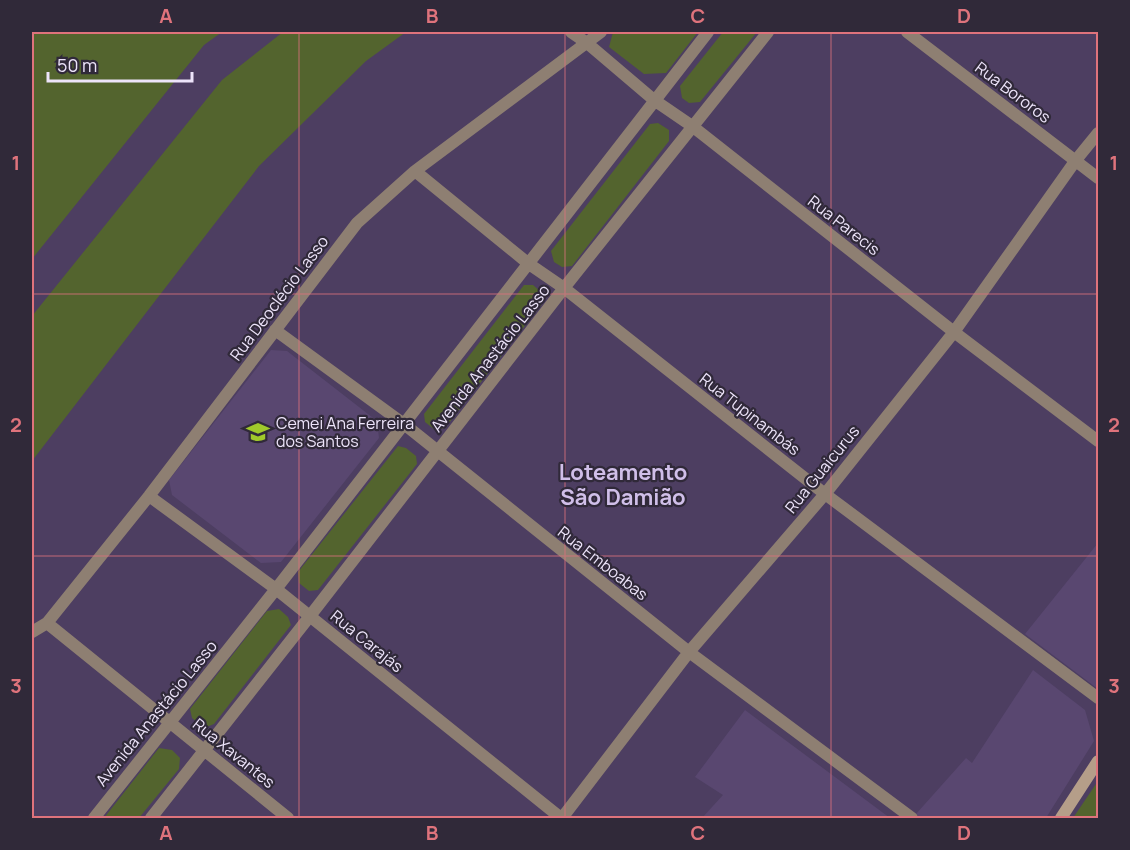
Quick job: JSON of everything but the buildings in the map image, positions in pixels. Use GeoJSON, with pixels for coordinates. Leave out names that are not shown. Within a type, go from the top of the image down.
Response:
{"type":"FeatureCollection","features":[{"type":"Feature","properties":{"kind":"main road"},"geometry":{"type":"LineString","coordinates":[[1061,819],[1098,761]]}},
{"type":"Feature","properties":{"kind":"street","name":"Rua Parecis"},"geometry":{"type":"LineString","coordinates":[[571,32],[654,100],[692,126],[954,332],[1098,441]]}},
{"type":"Feature","properties":{"kind":"street","name":"Rua Deoclécio Lasso"},"geometry":{"type":"LineString","coordinates":[[32,633],[47,623],[149,496],[357,223],[415,171],[601,32]]}},
{"type":"Feature","properties":{"kind":"street","name":"Avenida Anastácio Lasso"},"geometry":{"type":"LineString","coordinates":[[94,819],[276,589],[708,32]]}},
{"type":"Feature","properties":{"kind":"street","name":"Avenida Anastácio Lasso"},"geometry":{"type":"LineString","coordinates":[[151,819],[564,288],[768,32]]}},
{"type":"Feature","properties":{"kind":"street","name":"Rua Bororos"},"geometry":{"type":"LineString","coordinates":[[907,32],[1098,178]]}},
{"type":"Feature","properties":{"kind":"street","name":"Rua Guaicurus"},"geometry":{"type":"LineString","coordinates":[[561,819],[689,652],[825,494],[954,332],[1076,160],[1098,133]]}},
{"type":"Feature","properties":{"kind":"street","name":"Rua Tupinambás"},"geometry":{"type":"LineString","coordinates":[[415,171],[529,264],[564,288],[825,494],[1098,698]]}},
{"type":"Feature","properties":{"kind":"street","name":"Rua Emboabas"},"geometry":{"type":"LineString","coordinates":[[275,330],[404,424],[689,652],[912,819]]}},
{"type":"Feature","properties":{"kind":"street","name":"Rua Carajás"},"geometry":{"type":"LineString","coordinates":[[149,496],[276,589],[561,819]]}},
{"type":"Feature","properties":{"kind":"street","name":"Rua Xavantes"},"geometry":{"type":"LineString","coordinates":[[47,623],[288,819]]}},
{"type":"Feature","properties":{"kind":"shaded area","name":"Cemei Ana Ferreira dos Santos"},"geometry":{"type":"Polygon","coordinates":[[[271,350],[287,351],[377,421],[379,438],[281,562],[261,563],[172,495],[169,480],[271,350]]]}},
{"type":"Feature","properties":{"kind":"shaded area"},"geometry":{"type":"Polygon","coordinates":[[[1098,543],[1098,689],[1025,634],[1098,543]]]}},
{"type":"Feature","properties":{"kind":"shaded area"},"geometry":{"type":"Polygon","coordinates":[[[1033,670],[1085,710],[1094,741],[1046,818],[921,818],[916,814],[966,758],[972,763],[1033,670]]]}},
{"type":"Feature","properties":{"kind":"shaded area"},"geometry":{"type":"Polygon","coordinates":[[[745,710],[890,818],[702,818],[723,795],[695,777],[745,710]]]}},
{"type":"Feature","properties":{"kind":"green space"},"geometry":{"type":"Polygon","coordinates":[[[32,32],[222,32],[204,45],[32,259],[32,32]]]}},
{"type":"Feature","properties":{"kind":"green space"},"geometry":{"type":"Polygon","coordinates":[[[283,32],[406,32],[366,61],[259,166],[32,461],[32,316],[222,80],[283,32]]]}},
{"type":"Feature","properties":{"kind":"green space"},"geometry":{"type":"Polygon","coordinates":[[[613,32],[698,32],[666,73],[644,74],[609,47],[613,32]]]}},
{"type":"Feature","properties":{"kind":"green space"},"geometry":{"type":"Polygon","coordinates":[[[723,32],[757,32],[700,102],[689,103],[682,98],[680,86],[723,32]]]}},
{"type":"Feature","properties":{"kind":"green space"},"geometry":{"type":"Polygon","coordinates":[[[658,123],[669,130],[669,141],[572,266],[562,267],[554,262],[551,251],[650,124],[658,123]]]}},
{"type":"Feature","properties":{"kind":"green space"},"geometry":{"type":"Polygon","coordinates":[[[524,285],[533,285],[541,292],[542,304],[445,428],[435,430],[425,422],[424,414],[524,285]]]}},
{"type":"Feature","properties":{"kind":"green space"},"geometry":{"type":"Polygon","coordinates":[[[398,446],[406,448],[416,456],[417,464],[318,590],[309,591],[299,583],[298,572],[398,446]]]}},
{"type":"Feature","properties":{"kind":"green space"},"geometry":{"type":"Polygon","coordinates":[[[279,609],[288,617],[291,625],[214,724],[204,728],[192,718],[190,709],[267,611],[279,609]]]}},
{"type":"Feature","properties":{"kind":"green space"},"geometry":{"type":"Polygon","coordinates":[[[159,748],[172,750],[180,758],[179,769],[139,818],[104,818],[159,748]]]}},
{"type":"Feature","properties":{"kind":"green space"},"geometry":{"type":"Polygon","coordinates":[[[1098,781],[1098,818],[1073,818],[1098,781]]]}},
{"type":"Feature","properties":{"kind":"place","name":"Cemei Ana Ferreira dos Santos"},"geometry":{"type":"Point","coordinates":[258,432]}},
{"type":"Feature","properties":{"kind":"district","name":"Loteamento São Damião"},"geometry":{"type":"Point","coordinates":[623,485]}}]}
